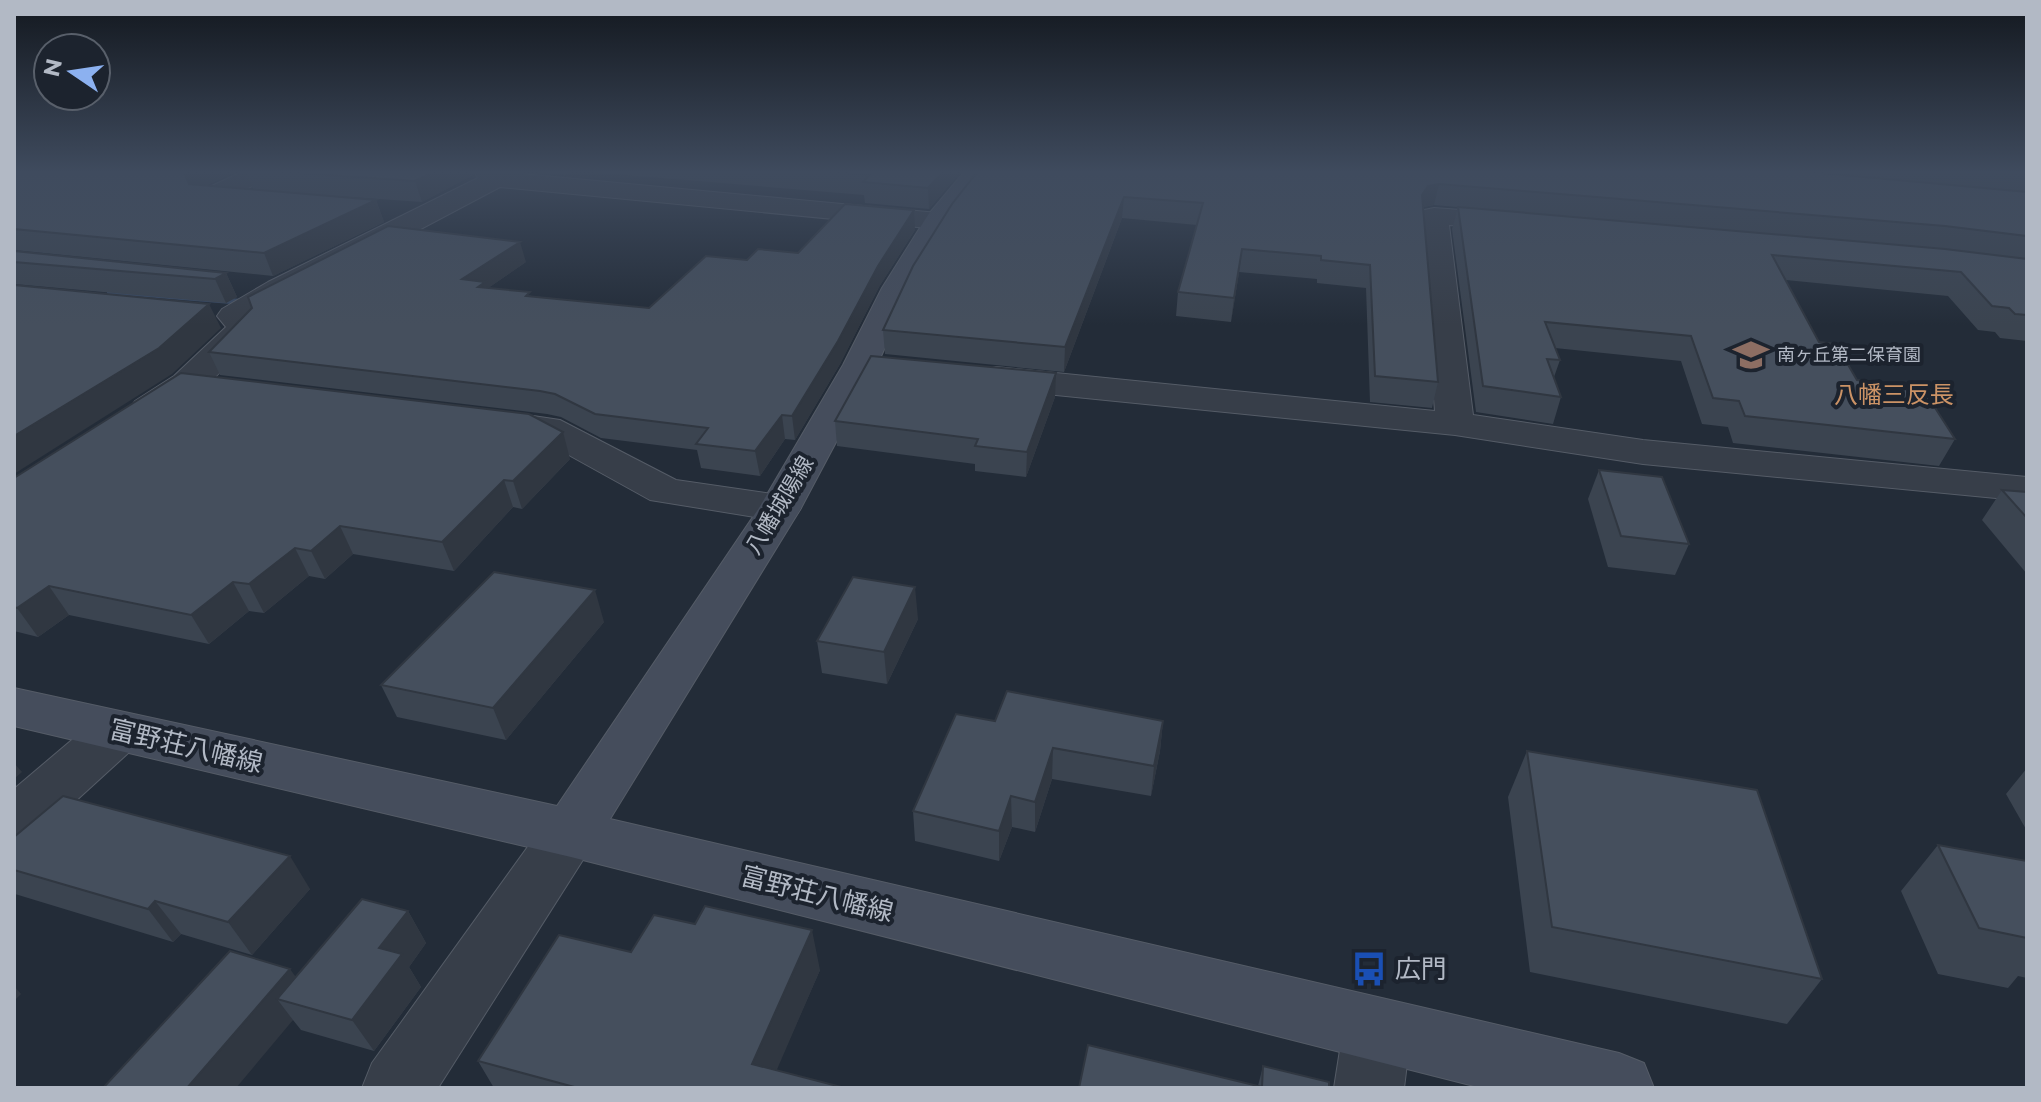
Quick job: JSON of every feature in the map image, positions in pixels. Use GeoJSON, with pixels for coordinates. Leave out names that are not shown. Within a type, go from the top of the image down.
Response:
{"type":"FeatureCollection","features":[{"type":"Feature","properties":{"kind":"main road","name":"八幡城陽線"},"geometry":{"type":"LineString","coordinates":[[571,833],[780,508],[876,367],[897,288],[937,222]]}},
{"type":"Feature","properties":{"kind":"main road","name":"富野荘八幡線"},"geometry":{"type":"LineString","coordinates":[[14,707],[571,833],[1373,1059],[1619,1088]]}},
{"type":"Feature","properties":{"kind":"street"},"geometry":{"type":"LineString","coordinates":[[121,426],[187,384],[244,328],[241,302],[409,222]]}},
{"type":"Feature","properties":{"kind":"street"},"geometry":{"type":"LineString","coordinates":[[1435,222],[1455,424]]}},
{"type":"Feature","properties":{"kind":"street"},"geometry":{"type":"LineString","coordinates":[[1517,222],[1537,224]]}},
{"type":"Feature","properties":{"kind":"street"},"geometry":{"type":"LineString","coordinates":[[969,375],[1455,424],[1643,452],[2027,489]]}},
{"type":"Feature","properties":{"kind":"street"},"geometry":{"type":"LineString","coordinates":[[187,384],[234,390]]}},
{"type":"Feature","properties":{"kind":"street"},"geometry":{"type":"LineString","coordinates":[[469,418],[547,428],[665,491],[780,508]]}},
{"type":"Feature","properties":{"kind":"street"},"geometry":{"type":"LineString","coordinates":[[14,823],[118,731]]}},
{"type":"Feature","properties":{"kind":"street"},"geometry":{"type":"LineString","coordinates":[[397,1088],[571,833]]}},
{"type":"Feature","properties":{"kind":"building"},"geometry":{"type":"Polygon","coordinates":[[[14,222],[329,222],[264,253],[14,229],[14,222]]]}},
{"type":"Feature","properties":{"kind":"building"},"geometry":{"type":"Polygon","coordinates":[[[827,222],[906,222],[792,416],[782,415],[755,451],[696,444],[708,428],[595,414],[555,394],[540,391],[209,352],[252,308],[248,297],[388,226],[520,242],[462,279],[485,282],[478,287],[530,292],[526,296],[649,308],[706,256],[747,260],[758,249],[798,253],[827,222]]]}},
{"type":"Feature","properties":{"kind":"building"},"geometry":{"type":"Polygon","coordinates":[[[940,222],[1114,222],[1065,347],[883,330],[913,266],[940,222]]]}},
{"type":"Feature","properties":{"kind":"building"},"geometry":{"type":"Polygon","coordinates":[[[1198,222],[1424,222],[1438,382],[1375,376],[1370,265],[1321,260],[1321,256],[1242,249],[1234,298],[1178,292],[1198,222]]]}},
{"type":"Feature","properties":{"kind":"building"},"geometry":{"type":"Polygon","coordinates":[[[1460,222],[1637,222],[2027,259],[2027,315],[1992,306],[1961,272],[1772,255],[1819,342],[1836,344],[1857,380],[1923,389],[1955,439],[1745,416],[1739,401],[1713,398],[1691,336],[1545,322],[1560,360],[1547,359],[1561,397],[1483,386],[1460,222]]]}},
{"type":"Feature","properties":{"kind":"building"},"geometry":{"type":"Polygon","coordinates":[[[1902,222],[2027,222],[2027,236],[1902,222]]]}},
{"type":"Feature","properties":{"kind":"building"},"geometry":{"type":"Polygon","coordinates":[[[14,251],[226,273],[215,279],[14,262],[14,251]]]}},
{"type":"Feature","properties":{"kind":"building"},"geometry":{"type":"Polygon","coordinates":[[[14,285],[209,304],[159,348],[14,436],[14,285]]]}},
{"type":"Feature","properties":{"kind":"building"},"geometry":{"type":"Polygon","coordinates":[[[871,356],[1056,373],[1027,452],[975,446],[978,439],[835,421],[871,356]]]}},
{"type":"Feature","properties":{"kind":"building"},"geometry":{"type":"Polygon","coordinates":[[[181,373],[529,414],[563,432],[513,481],[504,480],[442,542],[340,526],[311,551],[295,548],[249,584],[233,582],[191,615],[49,586],[17,608],[14,607],[14,478],[181,373]]]}},
{"type":"Feature","properties":{"kind":"building"},"geometry":{"type":"Polygon","coordinates":[[[1599,470],[1662,477],[1689,544],[1621,536],[1599,470]]]}},
{"type":"Feature","properties":{"kind":"building"},"geometry":{"type":"Polygon","coordinates":[[[2002,490],[2027,492],[2027,518],[2002,490]]]}},
{"type":"Feature","properties":{"kind":"building"},"geometry":{"type":"Polygon","coordinates":[[[494,572],[595,590],[493,708],[381,685],[494,572]]]}},
{"type":"Feature","properties":{"kind":"building"},"geometry":{"type":"Polygon","coordinates":[[[853,577],[915,587],[884,652],[817,641],[853,577]]]}},
{"type":"Feature","properties":{"kind":"building"},"geometry":{"type":"Polygon","coordinates":[[[1007,691],[1163,721],[1154,766],[1053,748],[1035,802],[1011,796],[999,831],[913,811],[956,714],[995,721],[1007,691]]]}},
{"type":"Feature","properties":{"kind":"building"},"geometry":{"type":"Polygon","coordinates":[[[1527,751],[1757,790],[1822,979],[1552,927],[1527,751]]]}},
{"type":"Feature","properties":{"kind":"building"},"geometry":{"type":"Polygon","coordinates":[[[63,796],[290,856],[228,922],[155,901],[148,909],[14,870],[14,837],[63,796]]]}},
{"type":"Feature","properties":{"kind":"building"},"geometry":{"type":"Polygon","coordinates":[[[1938,845],[2027,861],[2027,938],[1979,928],[1938,845]]]}},
{"type":"Feature","properties":{"kind":"building"},"geometry":{"type":"Polygon","coordinates":[[[362,899],[408,911],[379,948],[402,954],[352,1020],[277,999],[362,899]]]}},
{"type":"Feature","properties":{"kind":"building"},"geometry":{"type":"Polygon","coordinates":[[[705,906],[812,930],[752,1064],[845,1088],[578,1088],[478,1061],[559,935],[631,952],[654,915],[695,924],[705,906]]]}},
{"type":"Feature","properties":{"kind":"building"},"geometry":{"type":"Polygon","coordinates":[[[230,951],[290,969],[187,1088],[103,1088],[230,951]]]}},
{"type":"Feature","properties":{"kind":"building"},"geometry":{"type":"Polygon","coordinates":[[[1088,1045],[1262,1087],[1263,1066],[1329,1082],[1329,1088],[1079,1088],[1088,1045]]]}},
{"type":"Feature","properties":{"kind":"waterway"},"geometry":{"type":"LineString","coordinates":[[111,292],[256,303]]}},
{"type":"Feature","properties":{"kind":"place","name":"南ヶ丘第二保育園"},"geometry":{"type":"Point","coordinates":[1751,355]}},
{"type":"Feature","properties":{"kind":"place","name":"広門"},"geometry":{"type":"Point","coordinates":[1369,969]}},
{"type":"Feature","properties":{"kind":"district","name":"八幡三反長"},"geometry":{"type":"Point","coordinates":[1894,395]}}]}
